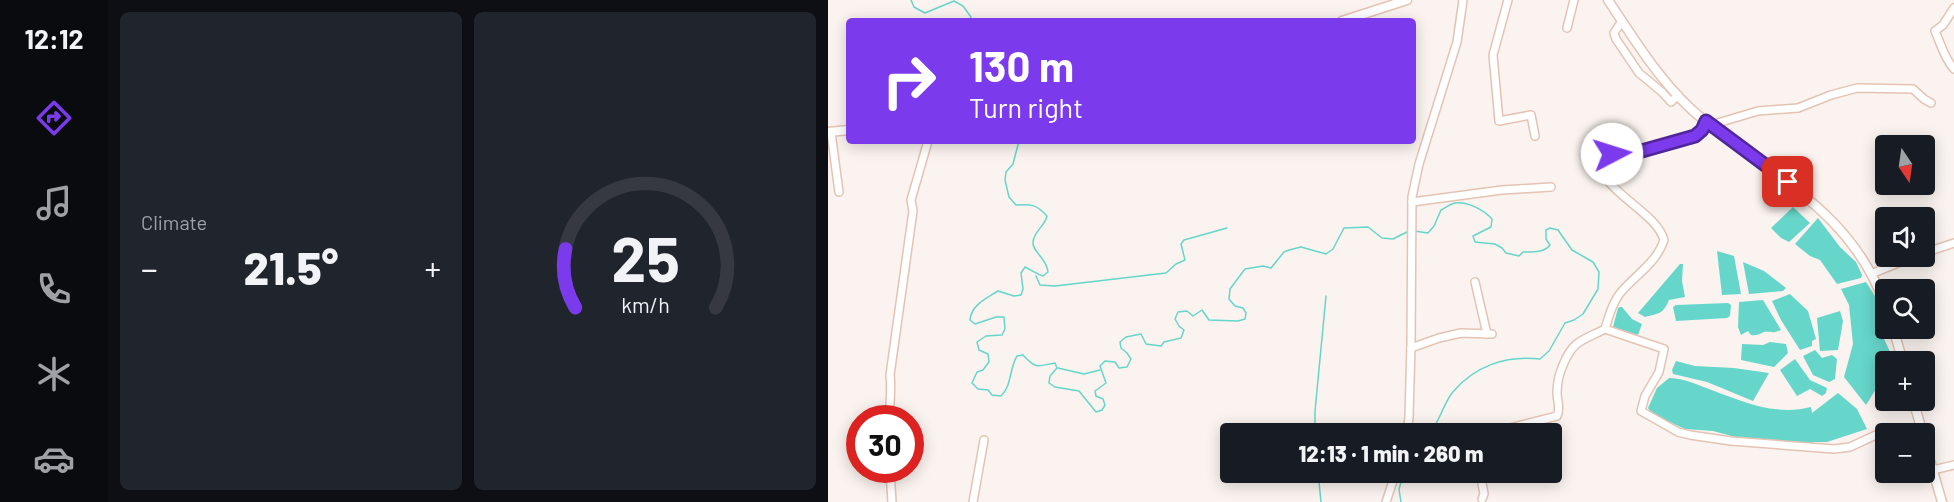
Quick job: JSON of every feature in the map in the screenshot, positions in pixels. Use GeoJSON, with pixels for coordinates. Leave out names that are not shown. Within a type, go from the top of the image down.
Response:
{"type":"FeatureCollection","features":[{"type":"Feature","properties":{"kind":"main road"},"geometry":{"type":"LineString","coordinates":[[1351,18],[1407,0]]}},
{"type":"Feature","properties":{"kind":"main road"},"geometry":{"type":"LineString","coordinates":[[1608,0],[1663,80],[1708,123],[1788,182],[1827,215],[1847,237],[1875,283]]}},
{"type":"Feature","properties":{"kind":"main road"},"geometry":{"type":"LineString","coordinates":[[830,132],[846,130]]}},
{"type":"Feature","properties":{"kind":"main road"},"geometry":{"type":"LineString","coordinates":[[1935,482],[1942,502]]}},
{"type":"Feature","properties":{"kind":"street"},"geometry":{"type":"LineString","coordinates":[[1408,423],[1412,202],[1419,164],[1457,42],[1463,0]]}},
{"type":"Feature","properties":{"kind":"street"},"geometry":{"type":"LineString","coordinates":[[1508,0],[1492,55],[1499,121],[1531,115],[1535,136]]}},
{"type":"Feature","properties":{"kind":"street"},"geometry":{"type":"LineString","coordinates":[[1567,28],[1574,0]]}},
{"type":"Feature","properties":{"kind":"street"},"geometry":{"type":"LineString","coordinates":[[1954,8],[1935,31],[1946,60],[1954,69]]}},
{"type":"Feature","properties":{"kind":"street"},"geometry":{"type":"LineString","coordinates":[[1622,21],[1614,33],[1639,73],[1671,102],[1678,95]]}},
{"type":"Feature","properties":{"kind":"street"},"geometry":{"type":"LineString","coordinates":[[1606,138],[1612,154],[1624,156],[1695,136],[1708,123],[1758,111],[1798,108],[1857,88],[1913,89],[1931,104]]}},
{"type":"Feature","properties":{"kind":"street"},"geometry":{"type":"LineString","coordinates":[[830,132],[836,158],[839,192]]}},
{"type":"Feature","properties":{"kind":"street"},"geometry":{"type":"LineString","coordinates":[[890,405],[892,394],[890,375],[913,211],[911,200],[927,144]]}},
{"type":"Feature","properties":{"kind":"street"},"geometry":{"type":"LineString","coordinates":[[1530,423],[1557,416],[1560,410],[1557,380],[1569,350],[1580,341],[1605,329],[1616,299],[1648,265],[1664,240],[1659,229],[1612,184],[1599,165],[1599,156]]}},
{"type":"Feature","properties":{"kind":"street"},"geometry":{"type":"LineString","coordinates":[[1412,202],[1502,190],[1551,187]]}},
{"type":"Feature","properties":{"kind":"street"},"geometry":{"type":"LineString","coordinates":[[1935,250],[1954,243]]}},
{"type":"Feature","properties":{"kind":"street"},"geometry":{"type":"LineString","coordinates":[[1871,274],[1888,267]]}},
{"type":"Feature","properties":{"kind":"street"},"geometry":{"type":"LineString","coordinates":[[1411,348],[1461,333],[1489,334],[1474,282]]}},
{"type":"Feature","properties":{"kind":"street"},"geometry":{"type":"LineString","coordinates":[[1605,329],[1664,349],[1659,372],[1645,396],[1641,411],[1677,432],[1731,441],[1833,449],[1850,447],[1875,435]]}},
{"type":"Feature","properties":{"kind":"street"},"geometry":{"type":"LineString","coordinates":[[973,502],[984,440]]}},
{"type":"Feature","properties":{"kind":"street"},"geometry":{"type":"LineString","coordinates":[[1935,464],[1954,465]]}},
{"type":"Feature","properties":{"kind":"street"},"geometry":{"type":"LineString","coordinates":[[891,483],[892,502]]}},
{"type":"Feature","properties":{"kind":"street"},"geometry":{"type":"LineString","coordinates":[[1386,502],[1392,483]]}},
{"type":"Feature","properties":{"kind":"street"},"geometry":{"type":"LineString","coordinates":[[1482,483],[1484,494],[1482,499]]}},
{"type":"Feature","properties":{"kind":"water"},"geometry":{"type":"Polygon","coordinates":[[[1793,207],[1810,223],[1789,242],[1771,228],[1793,207]]]}},
{"type":"Feature","properties":{"kind":"water"},"geometry":{"type":"Polygon","coordinates":[[[1818,218],[1840,247],[1856,262],[1862,275],[1861,278],[1837,284],[1820,260],[1810,256],[1795,244],[1818,218]]]}},
{"type":"Feature","properties":{"kind":"water"},"geometry":{"type":"Polygon","coordinates":[[[1717,251],[1734,256],[1741,294],[1722,295],[1717,251]]]}},
{"type":"Feature","properties":{"kind":"water"},"geometry":{"type":"Polygon","coordinates":[[[1743,262],[1764,271],[1786,288],[1783,291],[1749,294],[1743,262]]]}},
{"type":"Feature","properties":{"kind":"water"},"geometry":{"type":"Polygon","coordinates":[[[1680,264],[1683,264],[1682,281],[1685,297],[1669,300],[1658,314],[1645,317],[1638,313],[1680,264]]]}},
{"type":"Feature","properties":{"kind":"water"},"geometry":{"type":"Polygon","coordinates":[[[1866,282],[1875,296],[1875,339],[1884,339],[1890,351],[1875,351],[1875,391],[1866,405],[1844,377],[1853,344],[1849,305],[1841,289],[1866,282]]]}},
{"type":"Feature","properties":{"kind":"water"},"geometry":{"type":"Polygon","coordinates":[[[1790,294],[1808,311],[1816,339],[1812,341],[1812,346],[1800,350],[1772,301],[1790,294]]]}},
{"type":"Feature","properties":{"kind":"water"},"geometry":{"type":"Polygon","coordinates":[[[1763,300],[1781,330],[1755,335],[1751,335],[1748,331],[1741,335],[1738,327],[1739,302],[1763,300]]]}},
{"type":"Feature","properties":{"kind":"water"},"geometry":{"type":"Polygon","coordinates":[[[1728,303],[1731,305],[1730,316],[1727,318],[1676,321],[1673,307],[1676,305],[1728,303]]]}},
{"type":"Feature","properties":{"kind":"water"},"geometry":{"type":"Polygon","coordinates":[[[1620,307],[1632,319],[1642,324],[1638,335],[1613,327],[1620,307]]]}},
{"type":"Feature","properties":{"kind":"water"},"geometry":{"type":"Polygon","coordinates":[[[1840,311],[1843,321],[1838,350],[1820,351],[1817,318],[1840,311]]]}},
{"type":"Feature","properties":{"kind":"water"},"geometry":{"type":"Polygon","coordinates":[[[1770,342],[1786,344],[1788,353],[1774,367],[1741,360],[1742,344],[1763,345],[1770,342]]]}},
{"type":"Feature","properties":{"kind":"water"},"geometry":{"type":"Polygon","coordinates":[[[1815,350],[1822,358],[1832,355],[1837,359],[1835,379],[1829,382],[1813,375],[1803,356],[1815,350]]]}},
{"type":"Feature","properties":{"kind":"water"},"geometry":{"type":"Polygon","coordinates":[[[1795,359],[1810,380],[1827,388],[1826,393],[1822,396],[1810,389],[1797,396],[1780,370],[1795,359]]]}},
{"type":"Feature","properties":{"kind":"water"},"geometry":{"type":"Polygon","coordinates":[[[1676,361],[1695,366],[1769,373],[1753,401],[1707,382],[1673,374],[1672,370],[1676,361]]]}},
{"type":"Feature","properties":{"kind":"water"},"geometry":{"type":"Polygon","coordinates":[[[1669,378],[1689,382],[1755,405],[1782,410],[1811,407],[1812,413],[1838,393],[1857,409],[1867,429],[1827,442],[1813,442],[1812,446],[1685,429],[1652,414],[1648,408],[1657,388],[1669,378]]]}},
{"type":"Feature","properties":{"kind":"waterway"},"geometry":{"type":"LineString","coordinates":[[911,0],[914,7],[925,13],[954,1],[963,6],[971,18]]}},
{"type":"Feature","properties":{"kind":"waterway"},"geometry":{"type":"LineString","coordinates":[[1018,144],[1013,164],[1006,172],[1005,180],[1009,197],[1016,205],[1033,206],[1047,216],[1035,235],[1033,246],[1045,263],[1048,272],[1043,276],[1025,267],[1021,273],[1023,289],[1021,295],[1014,296],[998,291],[980,302],[973,310],[970,320],[975,324],[996,317],[1004,317],[1005,329],[1002,335],[986,336],[977,342],[979,350],[988,354],[989,362],[983,370],[977,372],[972,383],[978,389],[988,390],[992,395],[1001,396],[1005,392],[1014,361],[1017,356],[1023,355],[1038,366],[1055,363],[1057,368],[1050,376],[1049,383],[1055,387],[1079,391],[1096,412],[1102,410],[1105,405],[1103,399],[1096,396],[1095,391],[1106,383],[1100,366],[1105,361],[1115,362],[1119,368],[1127,367],[1131,359],[1121,348],[1120,342],[1126,337],[1141,334],[1146,344],[1161,346],[1164,342],[1181,338],[1184,330],[1175,319],[1178,312],[1187,311],[1193,316],[1202,310],[1209,320],[1238,321],[1245,319],[1246,313],[1243,308],[1235,306],[1229,299],[1230,289],[1245,269],[1263,266],[1271,268],[1284,252],[1301,247],[1326,254],[1333,249],[1344,228],[1368,227],[1382,238],[1393,239],[1409,231]]}},
{"type":"Feature","properties":{"kind":"waterway"},"geometry":{"type":"LineString","coordinates":[[1414,231],[1428,233],[1441,210],[1453,204],[1465,203],[1480,209],[1492,219],[1491,227],[1473,236],[1475,242],[1495,244],[1506,253],[1519,256],[1523,252],[1538,252],[1547,248],[1550,245],[1546,239],[1546,230],[1550,228],[1558,230],[1572,250],[1593,262],[1599,272],[1598,289],[1583,314],[1565,323],[1549,351],[1540,359],[1503,361],[1492,364],[1470,376],[1452,393],[1437,423]]}},
{"type":"Feature","properties":{"kind":"waterway"},"geometry":{"type":"LineString","coordinates":[[1036,276],[1040,285],[1055,286],[1166,273],[1185,260],[1181,244],[1184,240],[1227,228]]}},
{"type":"Feature","properties":{"kind":"waterway"},"geometry":{"type":"LineString","coordinates":[[1315,423],[1326,296]]}},
{"type":"Feature","properties":{"kind":"waterway"},"geometry":{"type":"LineString","coordinates":[[1058,368],[1084,374],[1100,370]]}},
{"type":"Feature","properties":{"kind":"waterway"},"geometry":{"type":"LineString","coordinates":[[1319,483],[1321,502]]}},
{"type":"Feature","properties":{"kind":"waterway"},"geometry":{"type":"LineString","coordinates":[[1401,483],[1399,489],[1401,502]]}},
{"type":"Feature","properties":{"kind":"route"},"geometry":{"type":"LineString","coordinates":[[1612,154],[1624,156],[1695,136],[1702,130],[1706,121],[1788,182]]}}]}
